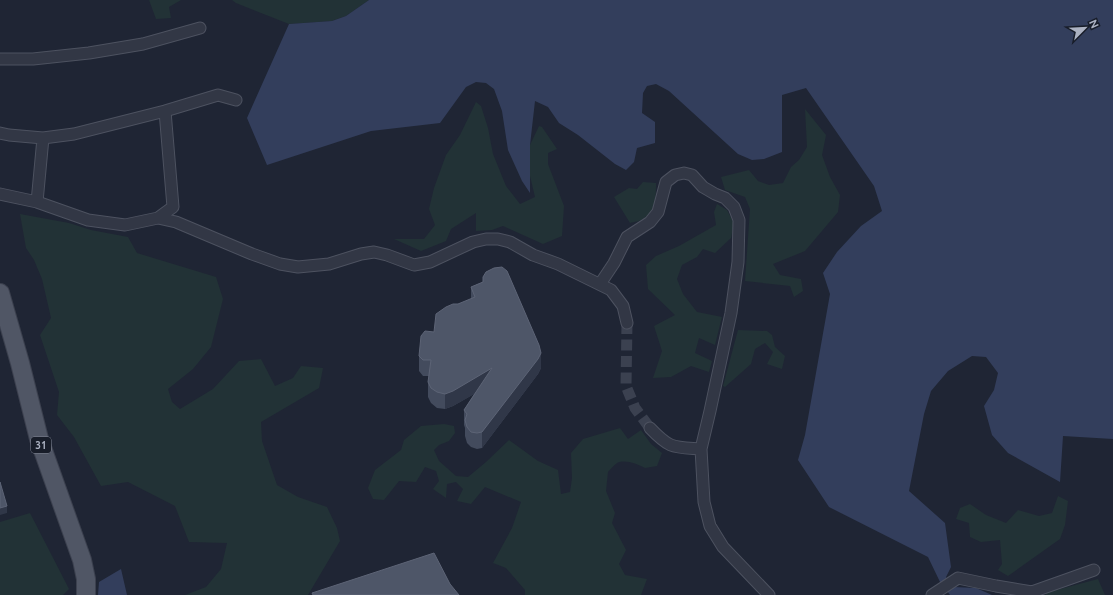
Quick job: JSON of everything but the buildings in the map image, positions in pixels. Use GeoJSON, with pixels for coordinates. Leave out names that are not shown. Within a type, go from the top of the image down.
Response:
{"type":"FeatureCollection","features":[{"type":"Feature","properties":{"kind":"main road","name":"31"},"geometry":{"type":"LineString","coordinates":[[0,293],[20,363],[39,439],[82,560],[86,579],[86,595]]}},
{"type":"Feature","properties":{"kind":"street"},"geometry":{"type":"LineString","coordinates":[[0,59],[33,59],[89,54],[143,44],[200,28]]}},
{"type":"Feature","properties":{"kind":"street"},"geometry":{"type":"LineString","coordinates":[[0,133],[9,136],[43,138],[74,134],[165,111],[218,95],[236,100]]}},
{"type":"Feature","properties":{"kind":"street"},"geometry":{"type":"LineString","coordinates":[[0,194],[37,202],[88,220],[125,225],[158,218],[173,207],[165,111]]}},
{"type":"Feature","properties":{"kind":"street"},"geometry":{"type":"LineString","coordinates":[[37,202],[43,138]]}},
{"type":"Feature","properties":{"kind":"street"},"geometry":{"type":"LineString","coordinates":[[600,284],[614,263],[626,237],[650,222],[658,212],[666,182],[675,175],[684,173],[692,175],[703,187],[725,198],[734,207],[739,220],[738,262],[732,313],[701,449],[704,502],[710,526],[723,547],[769,595]]}},
{"type":"Feature","properties":{"kind":"street"},"geometry":{"type":"LineString","coordinates":[[158,218],[176,222],[252,254],[280,264],[298,267],[329,264],[361,254],[374,252],[387,255],[414,266],[430,262],[473,242],[486,239],[498,239],[510,242],[611,290],[623,306],[627,323]]}},
{"type":"Feature","properties":{"kind":"street"},"geometry":{"type":"LineString","coordinates":[[650,428],[662,441],[674,447],[701,449]]}},
{"type":"Feature","properties":{"kind":"street"},"geometry":{"type":"LineString","coordinates":[[935,593],[958,578],[1032,592],[1094,570]]}},
{"type":"Feature","properties":{"kind":"shaded area"},"geometry":{"type":"Polygon","coordinates":[[[149,0],[181,0],[169,7],[171,18],[156,19],[149,0]]]}},
{"type":"Feature","properties":{"kind":"shaded area"},"geometry":{"type":"Polygon","coordinates":[[[232,0],[369,0],[346,16],[332,21],[289,24],[236,3],[232,0]]]}},
{"type":"Feature","properties":{"kind":"shaded area"},"geometry":{"type":"Polygon","coordinates":[[[476,102],[481,106],[488,128],[493,154],[506,186],[520,204],[535,197],[530,176],[530,145],[539,126],[542,127],[557,149],[548,153],[548,164],[564,206],[562,236],[543,244],[503,226],[492,230],[476,231],[476,213],[451,229],[446,241],[421,251],[394,239],[424,239],[435,225],[429,209],[434,188],[446,155],[460,135],[476,102]]]}},
{"type":"Feature","properties":{"kind":"shaded area"},"geometry":{"type":"Polygon","coordinates":[[[805,109],[826,135],[822,155],[830,177],[840,195],[838,212],[805,251],[773,264],[780,275],[801,279],[803,291],[794,297],[790,286],[745,281],[750,209],[745,197],[725,190],[721,177],[749,170],[758,181],[769,185],[783,183],[791,167],[799,160],[807,147],[805,109]]]}},
{"type":"Feature","properties":{"kind":"shaded area"},"geometry":{"type":"Polygon","coordinates":[[[643,182],[656,183],[653,208],[651,212],[643,219],[630,223],[614,197],[629,188],[637,189],[643,182]]]}},
{"type":"Feature","properties":{"kind":"shaded area"},"geometry":{"type":"Polygon","coordinates":[[[717,204],[727,210],[734,223],[731,238],[715,253],[703,249],[697,257],[682,265],[677,279],[683,294],[697,312],[722,317],[715,345],[699,338],[695,353],[712,361],[709,372],[691,366],[671,377],[653,378],[662,351],[654,326],[675,315],[648,289],[646,265],[656,256],[679,246],[716,225],[714,212],[717,204]]]}},
{"type":"Feature","properties":{"kind":"shaded area"},"geometry":{"type":"Polygon","coordinates":[[[20,214],[69,223],[91,230],[128,237],[137,253],[216,277],[223,299],[211,347],[193,369],[168,389],[172,402],[180,409],[213,389],[239,361],[261,359],[275,386],[293,378],[301,366],[323,368],[319,388],[261,422],[262,441],[277,485],[298,497],[327,507],[337,528],[340,541],[308,595],[185,595],[206,587],[221,569],[227,543],[189,542],[175,506],[128,482],[101,486],[74,437],[57,415],[59,392],[40,335],[51,318],[42,279],[34,260],[26,248],[20,214]]]}},
{"type":"Feature","properties":{"kind":"shaded area"},"geometry":{"type":"Polygon","coordinates":[[[738,330],[767,331],[772,335],[775,347],[785,356],[782,369],[767,364],[773,352],[765,343],[755,349],[751,364],[725,387],[723,386],[738,330]]]}},
{"type":"Feature","properties":{"kind":"shaded area"},"geometry":{"type":"Polygon","coordinates":[[[444,424],[454,426],[455,433],[449,441],[439,445],[434,450],[439,461],[456,476],[468,477],[509,440],[538,461],[558,470],[561,494],[570,492],[572,478],[571,453],[583,439],[620,428],[628,439],[641,430],[651,444],[662,453],[657,466],[645,468],[627,462],[617,463],[608,472],[606,491],[615,513],[612,523],[626,550],[619,564],[625,575],[647,579],[641,595],[525,595],[525,590],[506,568],[493,563],[512,528],[521,502],[485,487],[471,504],[457,501],[463,489],[456,482],[447,484],[446,498],[433,489],[439,481],[436,471],[425,467],[416,482],[399,481],[384,500],[373,499],[368,488],[375,470],[401,450],[404,440],[421,426],[444,424]]]}},
{"type":"Feature","properties":{"kind":"shaded area"},"geometry":{"type":"Polygon","coordinates":[[[1058,496],[1068,501],[1065,525],[1060,539],[1008,576],[998,570],[1002,564],[1000,540],[981,542],[970,537],[969,523],[956,519],[960,508],[970,504],[986,515],[1006,523],[1018,510],[1039,516],[1052,513],[1058,496]]]}},
{"type":"Feature","properties":{"kind":"shaded area"},"geometry":{"type":"Polygon","coordinates":[[[30,513],[69,589],[63,595],[0,595],[0,522],[30,513]]]}},
{"type":"Feature","properties":{"kind":"shaded area"},"geometry":{"type":"Polygon","coordinates":[[[1098,579],[1105,595],[1046,595],[1045,593],[1098,579]]]}},
{"type":"Feature","properties":{"kind":"water"},"geometry":{"type":"Polygon","coordinates":[[[369,0],[1113,0],[1113,439],[1063,436],[1060,482],[1008,453],[992,435],[984,406],[994,390],[998,373],[986,357],[972,356],[948,371],[931,391],[924,414],[909,491],[945,523],[951,567],[946,577],[947,580],[941,584],[928,557],[829,507],[798,460],[805,435],[830,294],[823,273],[837,252],[861,226],[882,211],[874,186],[806,88],[782,95],[782,152],[764,159],[752,160],[738,154],[669,91],[656,84],[647,86],[643,93],[642,113],[655,122],[655,143],[637,148],[634,162],[626,170],[615,164],[578,135],[559,123],[548,107],[535,101],[530,145],[530,193],[522,181],[508,150],[502,111],[494,89],[486,83],[476,82],[466,87],[440,123],[371,131],[267,165],[247,118],[289,24],[332,21],[346,16],[369,0]]]}},
{"type":"Feature","properties":{"kind":"water"},"geometry":{"type":"Polygon","coordinates":[[[121,569],[127,595],[98,595],[99,582],[121,569]]]}},
{"type":"Feature","properties":{"kind":"water"},"geometry":{"type":"Polygon","coordinates":[[[953,587],[976,588],[992,595],[950,595],[947,591],[953,587]]]}},
{"type":"Feature","properties":{"kind":"tunnel"},"geometry":{"type":"LineString","coordinates":[[627,323],[626,386],[635,408],[650,428]]}}]}
